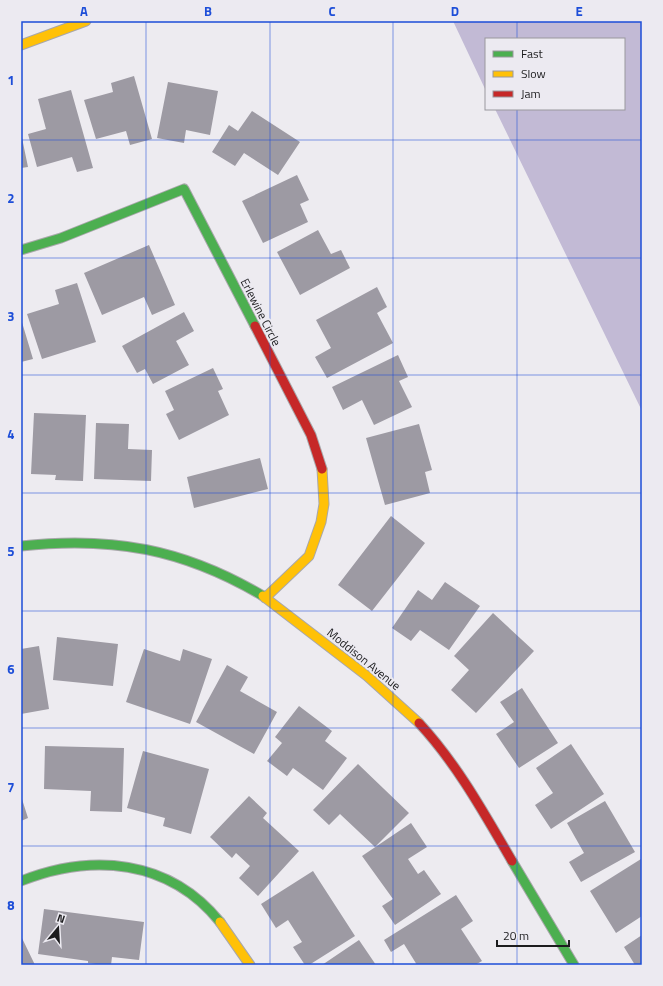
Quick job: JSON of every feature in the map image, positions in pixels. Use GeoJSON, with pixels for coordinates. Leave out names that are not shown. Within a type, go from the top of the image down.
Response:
{"type":"FeatureCollection","features":[{"type":"Feature","properties":{"kind":"main road"},"geometry":{"type":"LineString","coordinates":[[21,45],[86,21]]}},
{"type":"Feature","properties":{"kind":"main road","name":"Erlewine Circle"},"geometry":{"type":"LineString","coordinates":[[21,250],[61,238],[184,189],[310,434],[322,468],[324,504],[322,522],[309,556],[265,598]]}},
{"type":"Feature","properties":{"kind":"main road","name":"Moddison Avenue"},"geometry":{"type":"LineString","coordinates":[[21,546],[74,542],[114,543],[175,556],[219,573],[265,598],[381,686],[414,717],[444,752],[470,790],[574,965]]}},
{"type":"Feature","properties":{"kind":"main road"},"geometry":{"type":"LineString","coordinates":[[21,881],[37,874],[73,865],[107,864],[141,870],[157,875],[188,892],[210,910],[235,941],[250,965]]}},
{"type":"Feature","properties":{"kind":"shaded area"},"geometry":{"type":"Polygon","coordinates":[[[453,21],[642,21],[642,411],[495,110],[625,110],[625,38],[485,38],[485,89],[453,21]]]}},
{"type":"Feature","properties":{"kind":"building"},"geometry":{"type":"Polygon","coordinates":[[[134,76],[152,139],[130,145],[126,131],[96,139],[84,100],[113,92],[111,83],[134,76]]]}},
{"type":"Feature","properties":{"kind":"building"},"geometry":{"type":"Polygon","coordinates":[[[168,82],[218,91],[210,135],[186,130],[184,143],[157,138],[168,82]]]}},
{"type":"Feature","properties":{"kind":"building"},"geometry":{"type":"Polygon","coordinates":[[[71,90],[93,168],[77,172],[72,157],[37,167],[28,134],[46,129],[38,99],[71,90]]]}},
{"type":"Feature","properties":{"kind":"building"},"geometry":{"type":"Polygon","coordinates":[[[252,111],[300,142],[278,175],[244,153],[235,166],[212,152],[229,125],[238,131],[252,111]]]}},
{"type":"Feature","properties":{"kind":"building"},"geometry":{"type":"Polygon","coordinates":[[[22,138],[28,167],[21,168],[21,139],[22,138]]]}},
{"type":"Feature","properties":{"kind":"building"},"geometry":{"type":"Polygon","coordinates":[[[297,175],[309,200],[300,204],[308,222],[263,243],[242,201],[297,175]]]}},
{"type":"Feature","properties":{"kind":"building"},"geometry":{"type":"Polygon","coordinates":[[[318,230],[331,254],[341,250],[350,268],[300,295],[277,252],[318,230]]]}},
{"type":"Feature","properties":{"kind":"building"},"geometry":{"type":"Polygon","coordinates":[[[149,245],[175,305],[152,315],[144,297],[102,315],[84,273],[149,245]]]}},
{"type":"Feature","properties":{"kind":"building"},"geometry":{"type":"Polygon","coordinates":[[[77,283],[96,342],[42,359],[27,314],[59,304],[55,290],[77,283]]]}},
{"type":"Feature","properties":{"kind":"building"},"geometry":{"type":"Polygon","coordinates":[[[377,287],[387,307],[377,313],[393,343],[327,378],[315,357],[331,348],[316,320],[377,287]]]}},
{"type":"Feature","properties":{"kind":"building"},"geometry":{"type":"Polygon","coordinates":[[[184,312],[194,331],[176,341],[189,365],[153,384],[145,369],[137,373],[122,346],[184,312]]]}},
{"type":"Feature","properties":{"kind":"building"},"geometry":{"type":"Polygon","coordinates":[[[21,319],[33,359],[21,362],[21,319]]]}},
{"type":"Feature","properties":{"kind":"building"},"geometry":{"type":"Polygon","coordinates":[[[398,355],[408,377],[399,381],[412,407],[374,425],[362,400],[343,410],[332,387],[398,355]]]}},
{"type":"Feature","properties":{"kind":"building"},"geometry":{"type":"Polygon","coordinates":[[[213,368],[223,389],[218,391],[229,415],[179,440],[166,414],[174,410],[165,391],[213,368]]]}},
{"type":"Feature","properties":{"kind":"building"},"geometry":{"type":"Polygon","coordinates":[[[34,413],[86,415],[83,481],[55,480],[56,475],[31,474],[34,413]]]}},
{"type":"Feature","properties":{"kind":"building"},"geometry":{"type":"Polygon","coordinates":[[[96,423],[129,424],[128,449],[152,450],[151,481],[94,479],[96,423]]]}},
{"type":"Feature","properties":{"kind":"building"},"geometry":{"type":"Polygon","coordinates":[[[419,424],[432,470],[425,472],[430,493],[385,505],[366,438],[419,424]]]}},
{"type":"Feature","properties":{"kind":"building"},"geometry":{"type":"Polygon","coordinates":[[[260,458],[268,489],[194,508],[187,477],[260,458]]]}},
{"type":"Feature","properties":{"kind":"building"},"geometry":{"type":"Polygon","coordinates":[[[391,516],[425,543],[372,611],[338,585],[391,516]]]}},
{"type":"Feature","properties":{"kind":"building"},"geometry":{"type":"Polygon","coordinates":[[[445,582],[480,606],[449,650],[420,630],[411,641],[392,628],[418,590],[432,600],[445,582]]]}},
{"type":"Feature","properties":{"kind":"building"},"geometry":{"type":"Polygon","coordinates":[[[493,613],[534,651],[476,713],[451,690],[469,670],[454,656],[493,613]]]}},
{"type":"Feature","properties":{"kind":"building"},"geometry":{"type":"Polygon","coordinates":[[[57,637],[118,644],[113,686],[53,680],[57,637]]]}},
{"type":"Feature","properties":{"kind":"building"},"geometry":{"type":"Polygon","coordinates":[[[39,646],[49,709],[21,714],[21,649],[39,646]]]}},
{"type":"Feature","properties":{"kind":"building"},"geometry":{"type":"Polygon","coordinates":[[[144,649],[180,661],[183,649],[212,659],[190,724],[126,702],[144,649]]]}},
{"type":"Feature","properties":{"kind":"building"},"geometry":{"type":"Polygon","coordinates":[[[227,665],[248,677],[240,691],[277,712],[254,754],[196,722],[227,665]]]}},
{"type":"Feature","properties":{"kind":"building"},"geometry":{"type":"Polygon","coordinates":[[[522,688],[558,743],[519,768],[496,734],[514,722],[500,702],[522,688]]]}},
{"type":"Feature","properties":{"kind":"building"},"geometry":{"type":"Polygon","coordinates":[[[299,706],[332,731],[325,741],[347,758],[323,790],[293,768],[287,776],[267,761],[282,743],[275,737],[299,706]]]}},
{"type":"Feature","properties":{"kind":"building"},"geometry":{"type":"Polygon","coordinates":[[[571,744],[604,794],[551,829],[535,805],[553,793],[536,768],[571,744]]]}},
{"type":"Feature","properties":{"kind":"building"},"geometry":{"type":"Polygon","coordinates":[[[45,746],[124,748],[122,812],[90,811],[91,791],[44,789],[45,746]]]}},
{"type":"Feature","properties":{"kind":"building"},"geometry":{"type":"Polygon","coordinates":[[[143,751],[209,769],[191,834],[163,826],[165,818],[127,808],[143,751]]]}},
{"type":"Feature","properties":{"kind":"building"},"geometry":{"type":"Polygon","coordinates":[[[358,764],[409,813],[375,847],[340,814],[329,825],[313,810],[358,764]]]}},
{"type":"Feature","properties":{"kind":"building"},"geometry":{"type":"Polygon","coordinates":[[[21,796],[28,818],[21,821],[21,796]]]}},
{"type":"Feature","properties":{"kind":"building"},"geometry":{"type":"Polygon","coordinates":[[[249,796],[267,813],[263,818],[299,851],[258,896],[239,878],[250,866],[236,853],[232,858],[210,837],[249,796]]]}},
{"type":"Feature","properties":{"kind":"building"},"geometry":{"type":"Polygon","coordinates":[[[605,801],[635,852],[581,882],[569,862],[584,853],[567,823],[605,801]]]}},
{"type":"Feature","properties":{"kind":"building"},"geometry":{"type":"Polygon","coordinates":[[[411,823],[427,847],[408,859],[418,874],[424,870],[441,894],[395,925],[382,906],[393,899],[362,856],[411,823]]]}},
{"type":"Feature","properties":{"kind":"building"},"geometry":{"type":"Polygon","coordinates":[[[641,859],[642,916],[616,933],[590,891],[641,859]]]}},
{"type":"Feature","properties":{"kind":"building"},"geometry":{"type":"Polygon","coordinates":[[[313,871],[355,936],[309,965],[305,965],[293,947],[302,942],[288,920],[276,928],[261,904],[313,871]]]}},
{"type":"Feature","properties":{"kind":"building"},"geometry":{"type":"Polygon","coordinates":[[[456,895],[473,921],[461,929],[482,961],[475,965],[417,965],[404,944],[391,952],[384,940],[456,895]]]}},
{"type":"Feature","properties":{"kind":"building"},"geometry":{"type":"Polygon","coordinates":[[[44,909],[144,922],[139,960],[112,957],[111,965],[104,965],[88,963],[88,961],[38,954],[44,909]]]}},
{"type":"Feature","properties":{"kind":"building"},"geometry":{"type":"Polygon","coordinates":[[[642,935],[642,965],[635,965],[624,947],[642,935]]]}},
{"type":"Feature","properties":{"kind":"building"},"geometry":{"type":"Polygon","coordinates":[[[21,936],[35,965],[21,965],[21,936]]]}},
{"type":"Feature","properties":{"kind":"building"},"geometry":{"type":"Polygon","coordinates":[[[359,940],[376,965],[322,965],[359,940]]]}},
{"type":"Feature","properties":{"kind":"traffic: fast"},"geometry":{"type":"LineString","coordinates":[[21,250],[61,238],[184,189],[255,326]]}},
{"type":"Feature","properties":{"kind":"traffic: fast"},"geometry":{"type":"LineString","coordinates":[[21,546],[54,543],[86,543],[117,545],[146,550],[176,557],[205,567],[234,580],[263,596]]}},
{"type":"Feature","properties":{"kind":"traffic: fast"},"geometry":{"type":"LineString","coordinates":[[512,861],[574,965]]}},
{"type":"Feature","properties":{"kind":"traffic: fast"},"geometry":{"type":"LineString","coordinates":[[21,881],[48,872],[75,867],[102,865],[128,867],[153,874],[177,885],[200,901],[220,922]]}},
{"type":"Feature","properties":{"kind":"traffic: slow"},"geometry":{"type":"LineString","coordinates":[[21,45],[86,21]]}},
{"type":"Feature","properties":{"kind":"traffic: slow"},"geometry":{"type":"LineString","coordinates":[[265,598],[309,556],[321,522],[324,504],[322,469]]}},
{"type":"Feature","properties":{"kind":"traffic: slow"},"geometry":{"type":"LineString","coordinates":[[263,596],[367,676],[419,723]]}},
{"type":"Feature","properties":{"kind":"traffic: slow"},"geometry":{"type":"LineString","coordinates":[[220,922],[250,965]]}},
{"type":"Feature","properties":{"kind":"traffic: jam"},"geometry":{"type":"LineString","coordinates":[[255,326],[311,435],[322,469]]}},
{"type":"Feature","properties":{"kind":"traffic: jam"},"geometry":{"type":"LineString","coordinates":[[419,723],[458,772],[512,861]]}}]}
